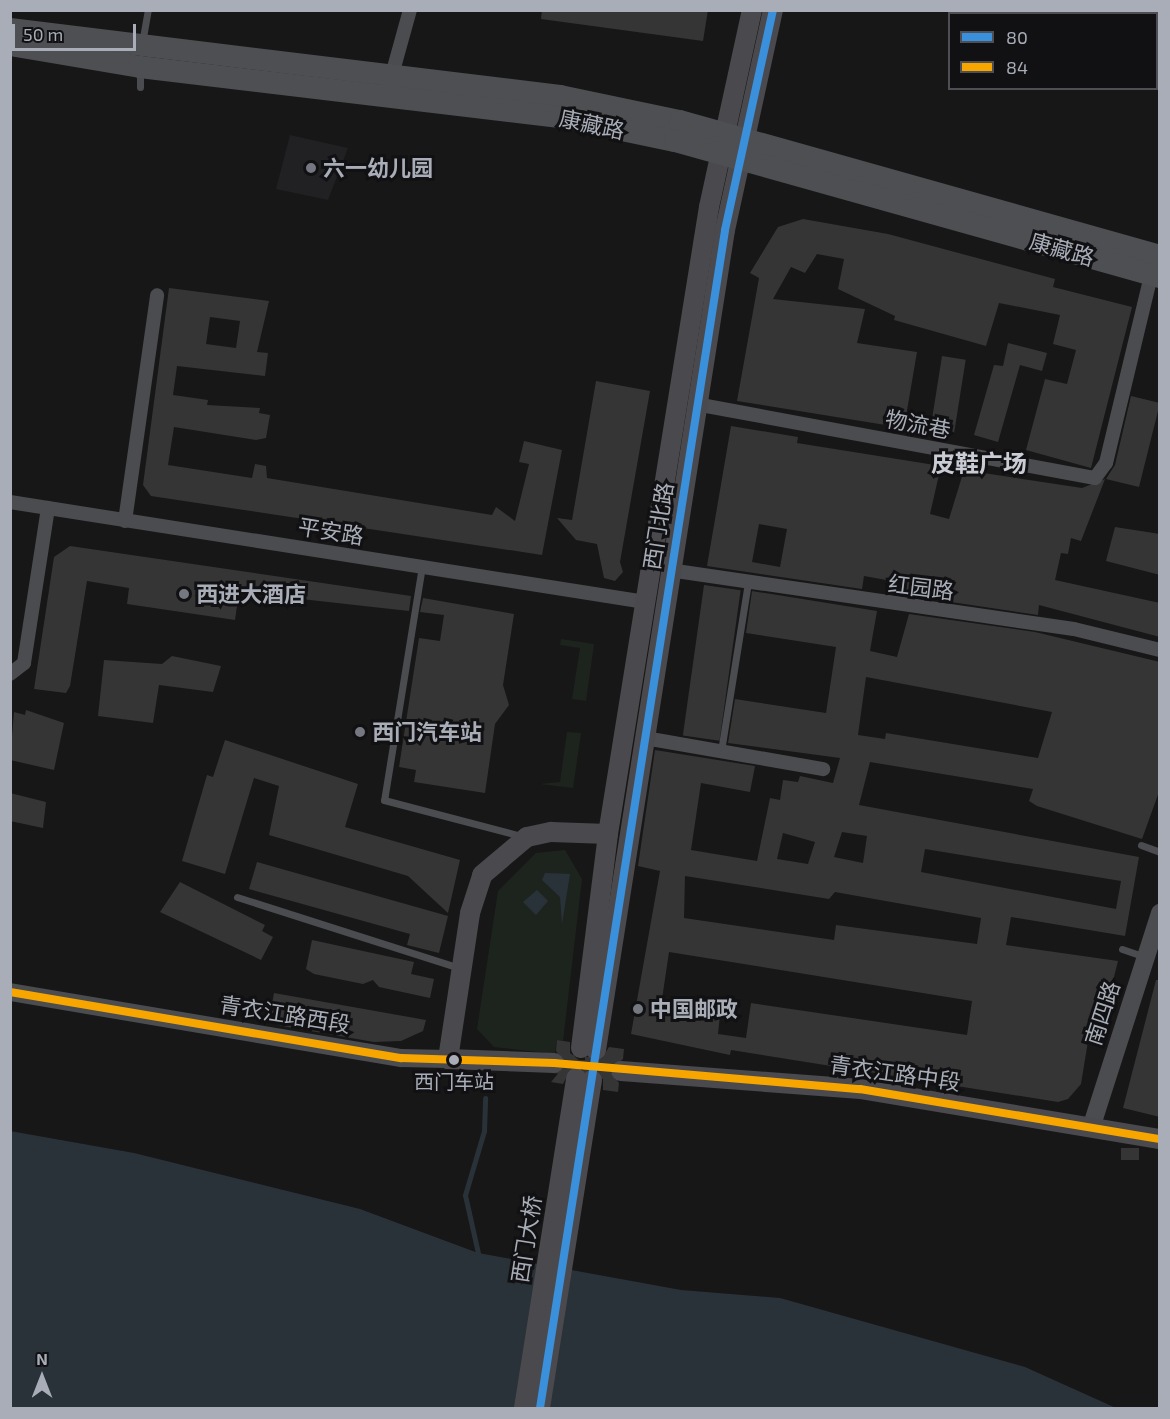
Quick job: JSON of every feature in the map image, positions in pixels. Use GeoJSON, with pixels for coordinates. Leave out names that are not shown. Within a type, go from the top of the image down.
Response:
{"type":"FeatureCollection","features":[{"type":"Feature","properties":{"kind":"main road","name":"西门北路"},"geometry":{"type":"LineString","coordinates":[[752,10],[721,145],[608,834],[588,1049],[676,571],[725,230],[773,10]]}},
{"type":"Feature","properties":{"kind":"main road","name":"康藏路"},"geometry":{"type":"LineString","coordinates":[[10,29],[141,67]]}},
{"type":"Feature","properties":{"kind":"main road","name":"康藏路"},"geometry":{"type":"LineString","coordinates":[[10,45],[141,67],[560,96],[721,145],[1157,269]]}},
{"type":"Feature","properties":{"kind":"main road"},"geometry":{"type":"LineString","coordinates":[[448,1059],[460,968],[482,875],[527,837],[551,832],[608,834]]}},
{"type":"Feature","properties":{"kind":"main road","name":"青衣江路西段"},"geometry":{"type":"LineString","coordinates":[[448,1059],[554,1063]]}},
{"type":"Feature","properties":{"kind":"main road","name":"青衣江路中段"},"geometry":{"type":"LineString","coordinates":[[621,1071],[860,1089],[1160,1139]]}},
{"type":"Feature","properties":{"kind":"main road","name":"西门大桥"},"geometry":{"type":"LineString","coordinates":[[524,1408],[584,1079],[540,1408]]}},
{"type":"Feature","properties":{"kind":"street"},"geometry":{"type":"LineString","coordinates":[[390,84],[410,10]]}},
{"type":"Feature","properties":{"kind":"street","name":"物流巷"},"geometry":{"type":"LineString","coordinates":[[701,405],[1095,482],[1106,463],[1157,269]]}},
{"type":"Feature","properties":{"kind":"street"},"geometry":{"type":"LineString","coordinates":[[125,521],[157,295]]}},
{"type":"Feature","properties":{"kind":"street","name":"平安路"},"geometry":{"type":"LineString","coordinates":[[10,502],[645,602]]}},
{"type":"Feature","properties":{"kind":"street"},"geometry":{"type":"LineString","coordinates":[[10,674],[24,663],[48,508]]}},
{"type":"Feature","properties":{"kind":"street","name":"红园路"},"geometry":{"type":"LineString","coordinates":[[676,571],[1074,629],[1160,650]]}},
{"type":"Feature","properties":{"kind":"street"},"geometry":{"type":"LineString","coordinates":[[645,738],[823,769]]}},
{"type":"Feature","properties":{"kind":"street","name":"南四路"},"geometry":{"type":"LineString","coordinates":[[1091,1128],[1160,913]]}},
{"type":"Feature","properties":{"kind":"street","name":"青衣江路西段"},"geometry":{"type":"LineString","coordinates":[[10,992],[401,1058],[448,1059]]}},
{"type":"Feature","properties":{"kind":"lane"},"geometry":{"type":"LineString","coordinates":[[141,67],[148,10]]}},
{"type":"Feature","properties":{"kind":"lane"},"geometry":{"type":"LineString","coordinates":[[422,566],[384,800],[527,837]]}},
{"type":"Feature","properties":{"kind":"lane"},"geometry":{"type":"LineString","coordinates":[[721,751],[748,582]]}},
{"type":"Feature","properties":{"kind":"lane"},"geometry":{"type":"LineString","coordinates":[[1141,845],[1160,852]]}},
{"type":"Feature","properties":{"kind":"lane"},"geometry":{"type":"LineString","coordinates":[[237,897],[460,968]]}},
{"type":"Feature","properties":{"kind":"lane"},"geometry":{"type":"LineString","coordinates":[[1122,949],[1146,957]]}},
{"type":"Feature","properties":{"kind":"shaded area","name":"六一幼儿园"},"geometry":{"type":"Polygon","coordinates":[[[290,135],[348,148],[328,200],[276,189],[290,135]]]}},
{"type":"Feature","properties":{"kind":"shaded area"},"geometry":{"type":"Polygon","coordinates":[[[561,639],[594,644],[586,701],[572,699],[580,648],[560,645],[561,639]]]}},
{"type":"Feature","properties":{"kind":"shaded area"},"geometry":{"type":"Polygon","coordinates":[[[567,732],[581,733],[573,788],[540,784],[560,782],[567,732]]]}},
{"type":"Feature","properties":{"kind":"shaded area"},"geometry":{"type":"Polygon","coordinates":[[[565,850],[582,879],[563,1041],[557,1040],[555,1054],[494,1047],[477,1029],[498,891],[536,853],[565,850]]]}},
{"type":"Feature","properties":{"kind":"shaded area"},"geometry":{"type":"Polygon","coordinates":[[[545,873],[570,874],[562,924],[560,897],[542,880],[545,873]]]}},
{"type":"Feature","properties":{"kind":"shaded area"},"geometry":{"type":"Polygon","coordinates":[[[537,890],[548,901],[536,915],[523,902],[537,890]]]}},
{"type":"Feature","properties":{"kind":"shaded area"},"geometry":{"type":"Polygon","coordinates":[[[10,1131],[134,1153],[360,1209],[478,1253],[681,1290],[780,1298],[1025,1367],[1116,1408],[11,1408],[10,1131]]]}},
{"type":"Feature","properties":{"kind":"building"},"geometry":{"type":"Polygon","coordinates":[[[542,10],[708,10],[703,41],[541,19],[542,10]]]}},
{"type":"Feature","properties":{"kind":"building"},"geometry":{"type":"Polygon","coordinates":[[[803,219],[888,234],[1055,279],[1053,287],[1132,307],[1091,468],[1026,450],[1045,379],[1067,384],[1076,350],[1053,344],[1060,315],[999,303],[986,346],[894,320],[895,316],[838,289],[844,259],[817,254],[805,273],[791,267],[773,299],[865,309],[857,343],[917,352],[904,428],[737,401],[759,278],[750,273],[778,227],[803,219]]]}},
{"type":"Feature","properties":{"kind":"building"},"geometry":{"type":"Polygon","coordinates":[[[169,288],[269,301],[257,352],[268,353],[265,376],[177,366],[173,395],[208,400],[207,405],[260,408],[259,413],[270,415],[266,438],[256,440],[174,427],[168,465],[252,478],[255,464],[266,466],[267,478],[492,515],[496,507],[515,521],[529,464],[519,462],[524,441],[562,450],[542,555],[151,496],[143,485],[169,288]],[[210,317],[206,344],[236,348],[240,321],[210,317]]]}},
{"type":"Feature","properties":{"kind":"building"},"geometry":{"type":"Polygon","coordinates":[[[1008,343],[1047,353],[1042,371],[1020,365],[998,442],[974,435],[994,365],[1003,366],[1008,343]]]}},
{"type":"Feature","properties":{"kind":"building"},"geometry":{"type":"Polygon","coordinates":[[[942,356],[966,360],[954,434],[930,430],[942,356]]]}},
{"type":"Feature","properties":{"kind":"building"},"geometry":{"type":"Polygon","coordinates":[[[596,381],[650,391],[620,562],[623,572],[615,581],[604,578],[597,544],[576,540],[557,518],[572,520],[596,381]]]}},
{"type":"Feature","properties":{"kind":"building"},"geometry":{"type":"Polygon","coordinates":[[[1131,396],[1160,403],[1139,487],[1106,479],[1115,465],[1131,396]]]}},
{"type":"Feature","properties":{"kind":"building"},"geometry":{"type":"Polygon","coordinates":[[[731,426],[798,437],[797,443],[941,466],[930,514],[949,519],[964,470],[1082,488],[1105,479],[1081,541],[1071,538],[1068,554],[1061,553],[1055,580],[1160,603],[1160,637],[1039,605],[1038,615],[911,596],[901,593],[903,583],[864,576],[862,589],[707,566],[731,426]],[[759,524],[752,562],[780,567],[787,529],[759,524]]]}},
{"type":"Feature","properties":{"kind":"building"},"geometry":{"type":"Polygon","coordinates":[[[1115,527],[1160,534],[1160,575],[1106,561],[1115,527]]]}},
{"type":"Feature","properties":{"kind":"building"},"geometry":{"type":"Polygon","coordinates":[[[70,546],[411,596],[409,611],[239,592],[235,620],[127,604],[129,588],[87,581],[70,686],[66,693],[34,689],[54,557],[70,546]]]}},
{"type":"Feature","properties":{"kind":"building"},"geometry":{"type":"Polygon","coordinates":[[[704,585],[741,590],[719,741],[683,736],[704,585]]]}},
{"type":"Feature","properties":{"kind":"building"},"geometry":{"type":"Polygon","coordinates":[[[752,591],[877,611],[870,651],[897,657],[909,614],[1035,632],[1160,662],[1160,789],[1142,839],[1037,806],[1029,801],[1033,789],[870,762],[859,805],[1139,857],[1125,936],[1011,917],[1006,945],[1118,961],[1100,1033],[1089,1035],[1081,1084],[1068,1099],[1058,1102],[731,1050],[730,1055],[631,1034],[660,871],[638,866],[655,750],[755,766],[750,792],[701,783],[691,850],[757,861],[770,798],[780,800],[783,780],[798,782],[800,776],[833,783],[840,758],[728,743],[735,699],[826,713],[836,647],[746,633],[752,591]],[[866,677],[858,735],[885,739],[886,733],[1038,758],[1052,712],[866,677]],[[842,832],[834,857],[863,863],[867,836],[842,832]],[[783,833],[777,859],[808,864],[815,842],[783,833]],[[925,849],[921,872],[1116,909],[1121,881],[925,849]],[[685,876],[684,918],[834,940],[836,925],[977,944],[981,918],[835,892],[829,899],[685,876]],[[669,952],[661,1006],[720,1015],[718,1034],[746,1038],[751,1003],[967,1035],[972,1001],[669,952]]]}},
{"type":"Feature","properties":{"kind":"building"},"geometry":{"type":"Polygon","coordinates":[[[423,598],[514,614],[503,685],[509,705],[495,724],[485,793],[414,782],[416,770],[399,767],[419,638],[440,641],[444,615],[420,612],[423,598]]]}},
{"type":"Feature","properties":{"kind":"building"},"geometry":{"type":"Polygon","coordinates":[[[172,656],[221,666],[213,692],[159,685],[153,723],[98,716],[104,660],[162,664],[172,656]]]}},
{"type":"Feature","properties":{"kind":"building"},"geometry":{"type":"Polygon","coordinates":[[[26,710],[64,723],[54,770],[10,760],[14,712],[25,715],[26,710]]]}},
{"type":"Feature","properties":{"kind":"building"},"geometry":{"type":"Polygon","coordinates":[[[225,740],[358,784],[345,827],[460,860],[448,913],[408,876],[269,835],[279,786],[254,778],[225,874],[182,861],[207,775],[213,777],[225,740]]]}},
{"type":"Feature","properties":{"kind":"building"},"geometry":{"type":"Polygon","coordinates":[[[10,793],[46,802],[43,828],[10,821],[10,793]]]}},
{"type":"Feature","properties":{"kind":"building"},"geometry":{"type":"Polygon","coordinates":[[[257,862],[448,916],[439,953],[407,945],[410,934],[249,889],[257,862]]]}},
{"type":"Feature","properties":{"kind":"building"},"geometry":{"type":"Polygon","coordinates":[[[180,882],[265,925],[262,931],[273,937],[261,960],[160,912],[180,882]]]}},
{"type":"Feature","properties":{"kind":"building"},"geometry":{"type":"Polygon","coordinates":[[[312,940],[414,962],[411,974],[434,979],[430,998],[379,987],[373,980],[363,984],[314,974],[306,969],[312,940]]]}},
{"type":"Feature","properties":{"kind":"building"},"geometry":{"type":"Polygon","coordinates":[[[1156,980],[1160,980],[1160,1117],[1123,1108],[1156,980]]]}},
{"type":"Feature","properties":{"kind":"building"},"geometry":{"type":"Polygon","coordinates":[[[274,993],[426,1020],[423,1031],[401,1041],[374,1042],[282,1026],[269,1021],[274,993]]]}},
{"type":"Feature","properties":{"kind":"building"},"geometry":{"type":"Polygon","coordinates":[[[557,1040],[570,1042],[570,1053],[579,1060],[600,1061],[609,1047],[624,1049],[623,1059],[609,1070],[619,1083],[618,1092],[603,1090],[603,1075],[593,1068],[572,1067],[563,1084],[551,1082],[566,1064],[556,1051],[557,1040]]]}},
{"type":"Feature","properties":{"kind":"building"},"geometry":{"type":"Polygon","coordinates":[[[1121,1148],[1139,1148],[1139,1160],[1121,1160],[1121,1148]]]}},
{"type":"Feature","properties":{"kind":"waterway"},"geometry":{"type":"LineString","coordinates":[[478,1253],[465,1195],[484,1131],[485,1098]]}},
{"type":"Feature","properties":{"kind":"tunnel"},"geometry":{"type":"LineString","coordinates":[[554,1063],[621,1071]]}},
{"type":"Feature","properties":{"kind":"transit line","name":"80"},"geometry":{"type":"LineString","coordinates":[[540,1408],[725,230],[773,10]]}},
{"type":"Feature","properties":{"kind":"transit line","name":"84"},"geometry":{"type":"LineString","coordinates":[[10,992],[401,1058],[554,1063],[860,1089],[1160,1139]]}},
{"type":"Feature","properties":{"kind":"place","name":"六一幼儿园"},"geometry":{"type":"Point","coordinates":[311,168]}},
{"type":"Feature","properties":{"kind":"place","name":"西进大酒店"},"geometry":{"type":"Point","coordinates":[184,594]}},
{"type":"Feature","properties":{"kind":"place","name":"西门汽车站"},"geometry":{"type":"Point","coordinates":[360,732]}},
{"type":"Feature","properties":{"kind":"place","name":"中国邮政"},"geometry":{"type":"Point","coordinates":[638,1009]}},
{"type":"Feature","properties":{"kind":"place","name":"西门车站"},"geometry":{"type":"Point","coordinates":[454,1060]}},
{"type":"Feature","properties":{"kind":"district","name":"皮鞋广场"},"geometry":{"type":"Point","coordinates":[979,463]}}]}
